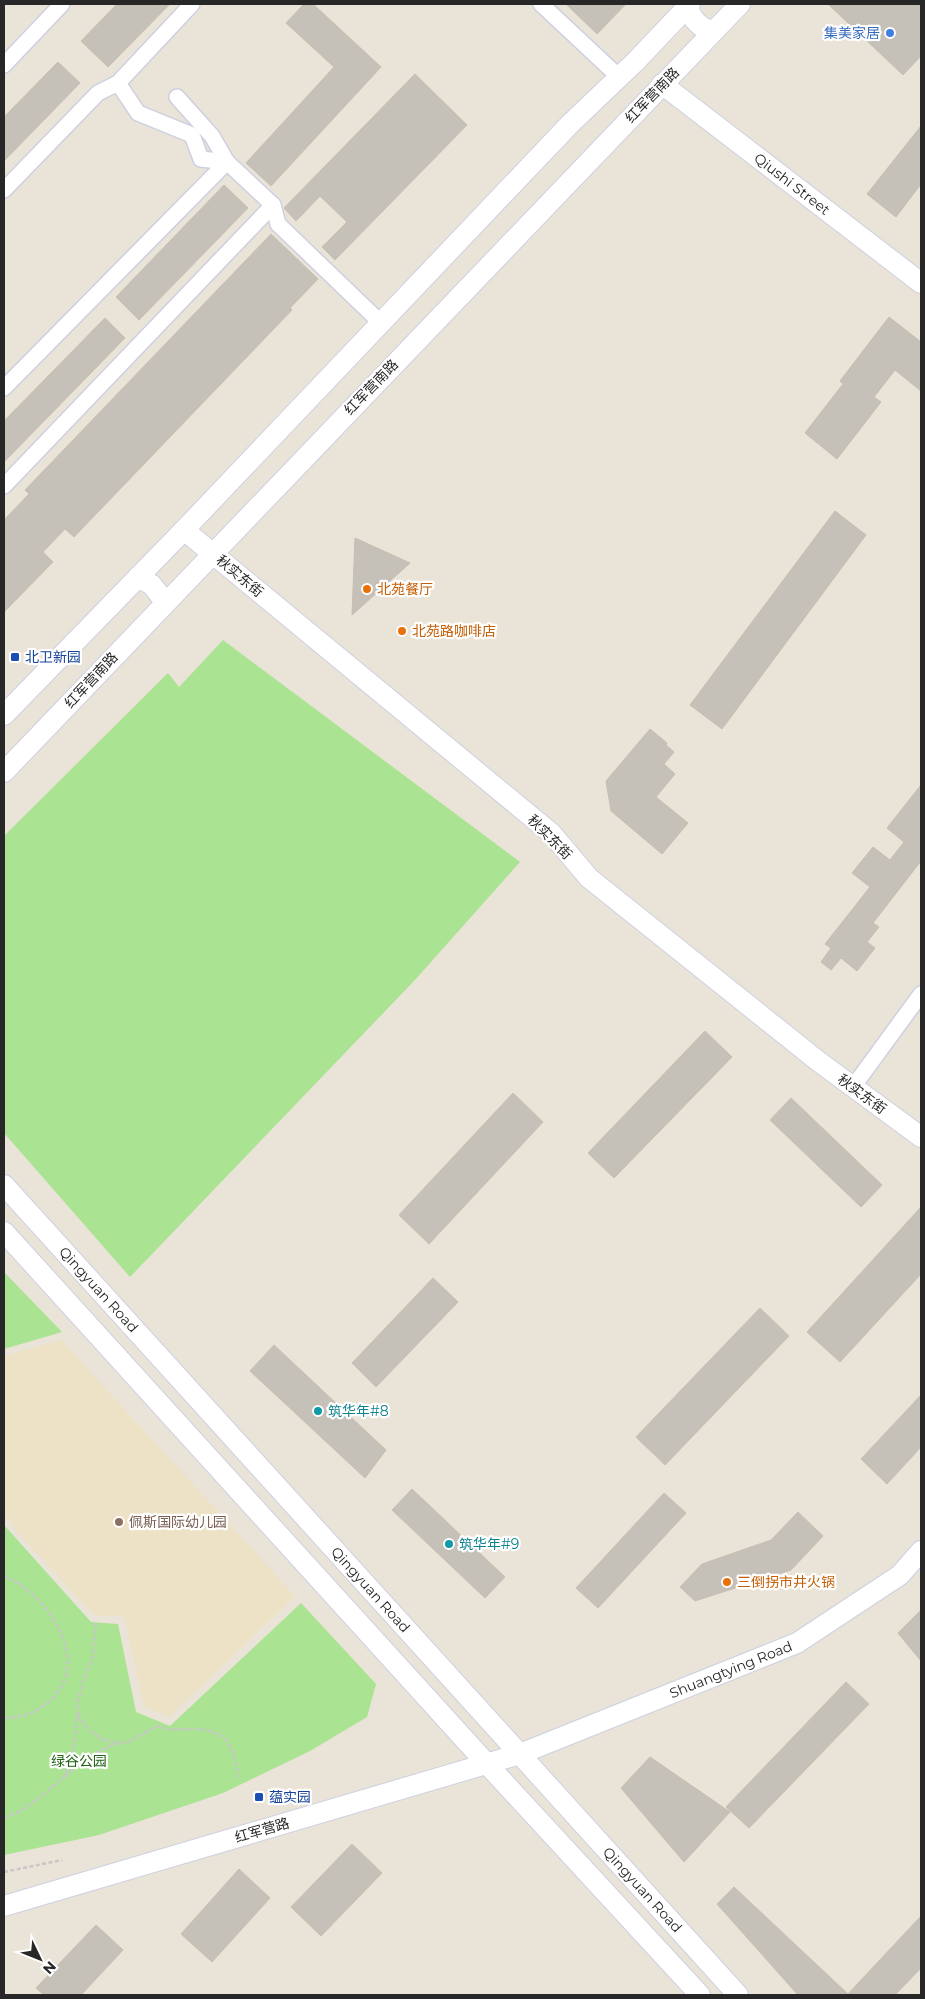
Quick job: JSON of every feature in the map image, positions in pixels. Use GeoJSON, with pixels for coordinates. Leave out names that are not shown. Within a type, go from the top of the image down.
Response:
{"type":"FeatureCollection","features":[{"type":"Feature","properties":{"kind":"main road","name":"红军营南路"},"geometry":{"type":"LineString","coordinates":[[4,772],[740,4]]}},
{"type":"Feature","properties":{"kind":"main road"},"geometry":{"type":"LineString","coordinates":[[4,715],[184,530],[570,124],[689,5],[693,19],[700,27],[713,32]]}},
{"type":"Feature","properties":{"kind":"main road","name":"Qiushi Street"},"geometry":{"type":"LineString","coordinates":[[662,84],[921,283]]}},
{"type":"Feature","properties":{"kind":"main road","name":"秋实东街"},"geometry":{"type":"LineString","coordinates":[[184,530],[551,833],[589,878],[818,1061],[921,1137]]}},
{"type":"Feature","properties":{"kind":"main road"},"geometry":{"type":"LineString","coordinates":[[138,577],[152,585],[165,602]]}},
{"type":"Feature","properties":{"kind":"main road","name":"Qingyuan Road"},"geometry":{"type":"LineString","coordinates":[[4,1185],[738,1995]]}},
{"type":"Feature","properties":{"kind":"main road","name":"Qingyuan Road"},"geometry":{"type":"LineString","coordinates":[[4,1232],[487,1764],[700,1995]]}},
{"type":"Feature","properties":{"kind":"main road","name":"Shuangtying Road"},"geometry":{"type":"LineString","coordinates":[[520,1754],[797,1643],[900,1576],[921,1551]]}},
{"type":"Feature","properties":{"kind":"main road","name":"红军营路"},"geometry":{"type":"LineString","coordinates":[[4,1906],[520,1754]]}},
{"type":"Feature","properties":{"kind":"street"},"geometry":{"type":"LineString","coordinates":[[4,65],[62,4]]}},
{"type":"Feature","properties":{"kind":"street"},"geometry":{"type":"LineString","coordinates":[[4,190],[98,93],[118,83],[192,4]]}},
{"type":"Feature","properties":{"kind":"street"},"geometry":{"type":"LineString","coordinates":[[541,4],[619,77]]}},
{"type":"Feature","properties":{"kind":"street"},"geometry":{"type":"LineString","coordinates":[[118,83],[138,113],[192,135],[201,159],[227,162]]}},
{"type":"Feature","properties":{"kind":"street"},"geometry":{"type":"LineString","coordinates":[[177,97],[212,136],[227,162],[273,205],[278,224],[381,323]]}},
{"type":"Feature","properties":{"kind":"street"},"geometry":{"type":"LineString","coordinates":[[4,388],[227,162]]}},
{"type":"Feature","properties":{"kind":"street"},"geometry":{"type":"LineString","coordinates":[[4,486],[273,205]]}},
{"type":"Feature","properties":{"kind":"street"},"geometry":{"type":"LineString","coordinates":[[853,1087],[921,994]]}},
{"type":"Feature","properties":{"kind":"path"},"geometry":{"type":"LineString","coordinates":[[4,1576],[26,1587],[55,1618],[63,1636],[68,1659],[65,1677],[58,1692],[48,1703],[30,1714],[4,1718]]}},
{"type":"Feature","properties":{"kind":"path"},"geometry":{"type":"LineString","coordinates":[[64,1777],[76,1734],[78,1701],[84,1678],[92,1660],[96,1622]]}},
{"type":"Feature","properties":{"kind":"path"},"geometry":{"type":"LineString","coordinates":[[77,1714],[89,1730],[109,1742],[130,1742],[157,1726],[172,1730],[193,1729],[215,1732],[224,1738],[233,1749],[238,1777]]}},
{"type":"Feature","properties":{"kind":"path"},"geometry":{"type":"LineString","coordinates":[[4,1818],[20,1811],[39,1798],[78,1765],[96,1753],[120,1743]]}},
{"type":"Feature","properties":{"kind":"path"},"geometry":{"type":"LineString","coordinates":[[4,1872],[62,1860]]}},
{"type":"Feature","properties":{"kind":"shaded area","name":"佩斯国际幼儿园"},"geometry":{"type":"Polygon","coordinates":[[[61,1340],[295,1596],[169,1717],[144,1706],[124,1616],[95,1616],[16,1531],[4,1514],[4,1356],[61,1340]]]}},
{"type":"Feature","properties":{"kind":"green space"},"geometry":{"type":"Polygon","coordinates":[[[223,640],[520,862],[414,981],[130,1277],[4,1133],[4,836],[168,673],[179,687],[223,640]]]}},
{"type":"Feature","properties":{"kind":"green space"},"geometry":{"type":"Polygon","coordinates":[[[4,1272],[62,1332],[4,1349],[4,1272]]]}},
{"type":"Feature","properties":{"kind":"green space","name":"绿谷公园"},"geometry":{"type":"Polygon","coordinates":[[[4,1525],[91,1622],[118,1624],[136,1712],[170,1726],[301,1603],[376,1684],[367,1717],[310,1751],[223,1793],[99,1835],[4,1855],[4,1525]]]}},
{"type":"Feature","properties":{"kind":"building"},"geometry":{"type":"Polygon","coordinates":[[[117,4],[170,4],[108,67],[81,41],[117,4]]]}},
{"type":"Feature","properties":{"kind":"building"},"geometry":{"type":"Polygon","coordinates":[[[304,4],[313,4],[381,67],[271,186],[246,163],[334,67],[286,23],[304,4]]]}},
{"type":"Feature","properties":{"kind":"building"},"geometry":{"type":"Polygon","coordinates":[[[566,4],[626,4],[597,34],[566,4]]]}},
{"type":"Feature","properties":{"kind":"building","name":"集美家居"},"geometry":{"type":"Polygon","coordinates":[[[828,4],[921,4],[921,56],[903,75],[828,4]]]}},
{"type":"Feature","properties":{"kind":"building"},"geometry":{"type":"Polygon","coordinates":[[[58,62],[80,83],[4,161],[4,117],[58,62]]]}},
{"type":"Feature","properties":{"kind":"building"},"geometry":{"type":"Polygon","coordinates":[[[415,74],[467,125],[335,260],[322,247],[347,222],[320,196],[296,221],[284,208],[415,74]]]}},
{"type":"Feature","properties":{"kind":"building"},"geometry":{"type":"Polygon","coordinates":[[[921,126],[921,184],[896,217],[867,194],[921,126]]]}},
{"type":"Feature","properties":{"kind":"building"},"geometry":{"type":"Polygon","coordinates":[[[224,185],[248,208],[139,320],[116,297],[224,185]]]}},
{"type":"Feature","properties":{"kind":"building"},"geometry":{"type":"Polygon","coordinates":[[[271,234],[318,279],[290,308],[292,310],[74,537],[65,529],[43,552],[53,562],[4,612],[4,520],[29,494],[25,490],[271,234]]]}},
{"type":"Feature","properties":{"kind":"building"},"geometry":{"type":"Polygon","coordinates":[[[889,317],[921,342],[921,391],[895,370],[874,397],[881,402],[837,459],[805,433],[843,384],[840,381],[889,317]]]}},
{"type":"Feature","properties":{"kind":"building"},"geometry":{"type":"Polygon","coordinates":[[[105,318],[125,338],[4,462],[4,421],[105,318]]]}},
{"type":"Feature","properties":{"kind":"building"},"geometry":{"type":"Polygon","coordinates":[[[835,511],[866,535],[722,729],[690,705],[835,511]]]}},
{"type":"Feature","properties":{"kind":"building","name":"北苑餐厅"},"geometry":{"type":"Polygon","coordinates":[[[355,538],[410,563],[352,615],[355,538]]]}},
{"type":"Feature","properties":{"kind":"building"},"geometry":{"type":"Polygon","coordinates":[[[650,729],[667,743],[666,745],[674,752],[664,764],[675,774],[656,797],[688,823],[662,854],[611,811],[606,781],[650,729]]]}},
{"type":"Feature","properties":{"kind":"building"},"geometry":{"type":"Polygon","coordinates":[[[921,785],[921,861],[873,923],[879,927],[867,942],[875,948],[857,971],[841,958],[831,970],[821,962],[831,948],[825,944],[870,887],[852,873],[873,847],[890,860],[904,842],[887,828],[921,785]]]}},
{"type":"Feature","properties":{"kind":"building"},"geometry":{"type":"Polygon","coordinates":[[[705,1031],[732,1057],[614,1178],[588,1153],[705,1031]]]}},
{"type":"Feature","properties":{"kind":"building"},"geometry":{"type":"Polygon","coordinates":[[[513,1093],[543,1122],[429,1244],[399,1215],[513,1093]]]}},
{"type":"Feature","properties":{"kind":"building"},"geometry":{"type":"Polygon","coordinates":[[[791,1098],[882,1185],[861,1207],[770,1120],[791,1098]]]}},
{"type":"Feature","properties":{"kind":"building"},"geometry":{"type":"Polygon","coordinates":[[[921,1207],[921,1274],[840,1362],[807,1332],[921,1207]]]}},
{"type":"Feature","properties":{"kind":"building"},"geometry":{"type":"Polygon","coordinates":[[[433,1278],[458,1302],[376,1387],[352,1363],[433,1278]]]}},
{"type":"Feature","properties":{"kind":"building"},"geometry":{"type":"Polygon","coordinates":[[[760,1308],[789,1336],[665,1465],[636,1437],[760,1308]]]}},
{"type":"Feature","properties":{"kind":"building","name":"筑华年#8"},"geometry":{"type":"Polygon","coordinates":[[[274,1345],[386,1450],[365,1478],[250,1371],[274,1345]]]}},
{"type":"Feature","properties":{"kind":"building"},"geometry":{"type":"Polygon","coordinates":[[[921,1395],[921,1447],[887,1484],[861,1459],[921,1395]]]}},
{"type":"Feature","properties":{"kind":"building","name":"筑华年#9"},"geometry":{"type":"Polygon","coordinates":[[[412,1489],[505,1577],[485,1598],[392,1510],[412,1489]]]}},
{"type":"Feature","properties":{"kind":"building"},"geometry":{"type":"Polygon","coordinates":[[[664,1493],[686,1513],[598,1608],[576,1588],[664,1493]]]}},
{"type":"Feature","properties":{"kind":"building"},"geometry":{"type":"Polygon","coordinates":[[[798,1512],[823,1536],[791,1570],[695,1601],[680,1587],[702,1564],[771,1540],[798,1512]]]}},
{"type":"Feature","properties":{"kind":"building"},"geometry":{"type":"Polygon","coordinates":[[[921,1610],[921,1661],[898,1633],[921,1610]]]}},
{"type":"Feature","properties":{"kind":"building"},"geometry":{"type":"Polygon","coordinates":[[[846,1682],[869,1704],[749,1828],[726,1807],[846,1682]]]}},
{"type":"Feature","properties":{"kind":"building"},"geometry":{"type":"Polygon","coordinates":[[[650,1757],[730,1812],[684,1862],[621,1788],[650,1757]]]}},
{"type":"Feature","properties":{"kind":"building"},"geometry":{"type":"Polygon","coordinates":[[[352,1844],[382,1873],[321,1936],[291,1907],[352,1844]]]}},
{"type":"Feature","properties":{"kind":"building"},"geometry":{"type":"Polygon","coordinates":[[[239,1869],[270,1898],[212,1962],[181,1934],[239,1869]]]}},
{"type":"Feature","properties":{"kind":"building"},"geometry":{"type":"Polygon","coordinates":[[[734,1887],[848,1994],[921,1916],[921,1968],[895,1995],[798,1995],[717,1904],[734,1887]]]}},
{"type":"Feature","properties":{"kind":"building"},"geometry":{"type":"Polygon","coordinates":[[[96,1925],[123,1950],[81,1995],[44,1995],[36,1988],[96,1925]]]}},
{"type":"Feature","properties":{"kind":"place","name":"集美家居"},"geometry":{"type":"Point","coordinates":[890,33]}},
{"type":"Feature","properties":{"kind":"place","name":"北苑餐厅"},"geometry":{"type":"Point","coordinates":[367,589]}},
{"type":"Feature","properties":{"kind":"place","name":"北苑路咖啡店"},"geometry":{"type":"Point","coordinates":[402,631]}},
{"type":"Feature","properties":{"kind":"place","name":"北卫新园"},"geometry":{"type":"Point","coordinates":[15,657]}},
{"type":"Feature","properties":{"kind":"place","name":"筑华年#8"},"geometry":{"type":"Point","coordinates":[318,1411]}},
{"type":"Feature","properties":{"kind":"place","name":"佩斯国际幼儿园"},"geometry":{"type":"Point","coordinates":[119,1522]}},
{"type":"Feature","properties":{"kind":"place","name":"筑华年#9"},"geometry":{"type":"Point","coordinates":[449,1544]}},
{"type":"Feature","properties":{"kind":"place","name":"三倒拐市井火锅"},"geometry":{"type":"Point","coordinates":[727,1582]}},
{"type":"Feature","properties":{"kind":"place","name":"蕴实园"},"geometry":{"type":"Point","coordinates":[259,1797]}}]}
